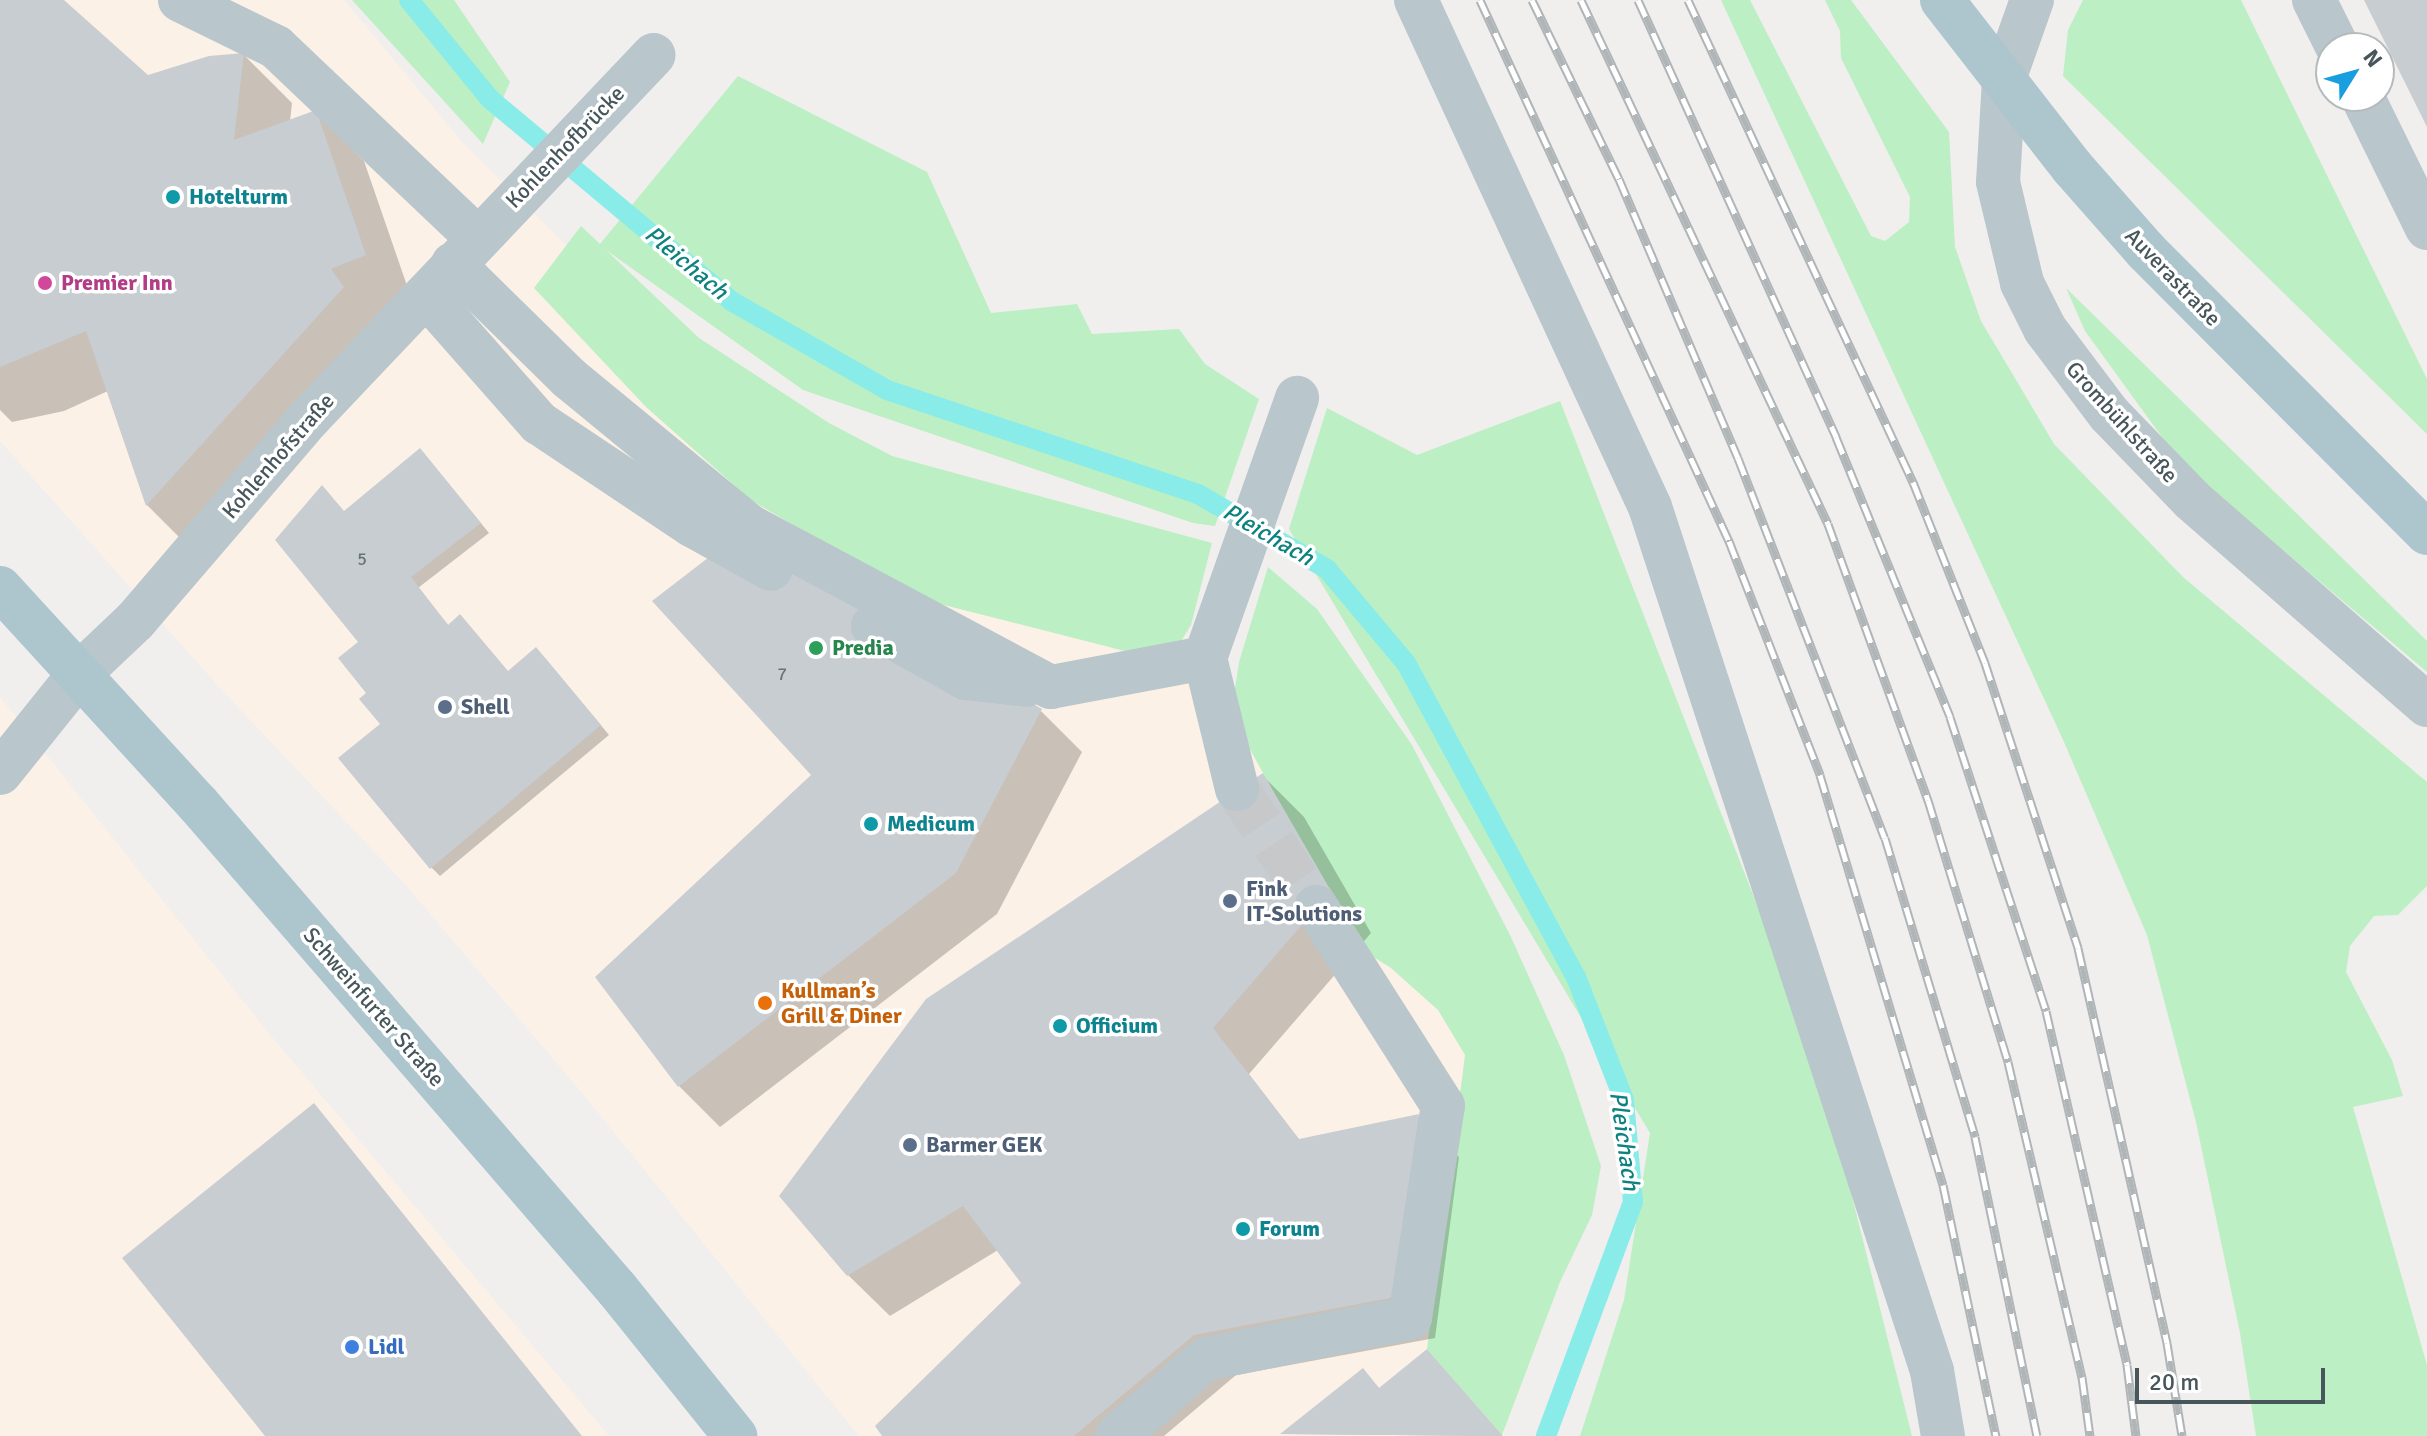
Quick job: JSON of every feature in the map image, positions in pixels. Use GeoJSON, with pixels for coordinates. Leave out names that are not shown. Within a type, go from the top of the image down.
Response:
{"type":"FeatureCollection","features":[{"type":"Feature","properties":{"kind":"main road","name":"Auverastraße"},"geometry":{"type":"LineString","coordinates":[[1942,0],[2072,167],[2146,251],[2427,533]]}},
{"type":"Feature","properties":{"kind":"main road","name":"Schweinfurter Straße"},"geometry":{"type":"LineString","coordinates":[[0,588],[80,673],[617,1289],[735,1436]]}},
{"type":"Feature","properties":{"kind":"street"},"geometry":{"type":"LineString","coordinates":[[180,0],[276,47]]}},
{"type":"Feature","properties":{"kind":"street"},"geometry":{"type":"LineString","coordinates":[[240,0],[452,266],[539,423],[692,525],[966,678],[1051,687],[1205,658]]}},
{"type":"Feature","properties":{"kind":"street"},"geometry":{"type":"LineString","coordinates":[[1416,0],[1650,507],[1932,1371],[1943,1436]]}},
{"type":"Feature","properties":{"kind":"street","name":"Grombühlstraße"},"geometry":{"type":"LineString","coordinates":[[2032,0],[2004,79],[1998,182],[2022,283],[2045,329],[2101,404],[2192,500],[2427,705]]}},
{"type":"Feature","properties":{"kind":"street"},"geometry":{"type":"LineString","coordinates":[[2314,0],[2330,32]]}},
{"type":"Feature","properties":{"kind":"street","name":"Kohlenhofbrücke"},"geometry":{"type":"LineString","coordinates":[[452,266],[653,55]]}},
{"type":"Feature","properties":{"kind":"street"},"geometry":{"type":"LineString","coordinates":[[2370,112],[2427,228]]}},
{"type":"Feature","properties":{"kind":"street","name":"Kohlenhofstraße"},"geometry":{"type":"LineString","coordinates":[[0,773],[80,673],[135,621],[310,417],[452,266]]}},
{"type":"Feature","properties":{"kind":"street"},"geometry":{"type":"LineString","coordinates":[[1237,789],[1205,658],[1297,398]]}},
{"type":"Feature","properties":{"kind":"street"},"geometry":{"type":"LineString","coordinates":[[1117,1436],[1206,1359],[1410,1318],[1443,1106],[1316,907]]}},
{"type":"Feature","properties":{"kind":"shaded area"},"geometry":{"type":"Polygon","coordinates":[[[0,0],[344,0],[463,143],[878,554],[1201,684],[1446,969],[1549,1151],[1504,1407],[1504,1436],[859,1436],[584,1095],[404,883],[221,689],[0,441],[0,0]]]}},
{"type":"Feature","properties":{"kind":"shaded area"},"geometry":{"type":"Polygon","coordinates":[[[0,697],[266,1030],[609,1436],[0,1436],[0,697]]]}},
{"type":"Feature","properties":{"kind":"green space"},"geometry":{"type":"Polygon","coordinates":[[[352,0],[454,0],[510,82],[483,144],[352,0]]]}},
{"type":"Feature","properties":{"kind":"green space"},"geometry":{"type":"Polygon","coordinates":[[[1721,0],[1750,0],[1871,236],[1885,241],[1909,222],[1910,197],[1841,58],[1840,31],[1825,0],[1851,0],[1949,132],[1955,247],[1981,321],[2054,444],[2183,577],[2427,782],[2427,886],[2398,915],[2374,916],[2350,946],[2346,972],[2392,1060],[2403,1096],[2353,1107],[2427,1365],[2427,1436],[2256,1436],[2240,1333],[2196,1122],[2147,935],[2064,742],[1721,0]]]}},
{"type":"Feature","properties":{"kind":"green space"},"geometry":{"type":"Polygon","coordinates":[[[2083,0],[2241,0],[2427,379],[2427,434],[2063,76],[2068,30],[2083,0]]]}},
{"type":"Feature","properties":{"kind":"green space"},"geometry":{"type":"Polygon","coordinates":[[[738,76],[927,172],[991,313],[1077,304],[1092,334],[1179,329],[1205,364],[1259,399],[1215,526],[1193,523],[803,390],[606,250],[699,338],[829,423],[892,456],[1212,543],[1191,625],[1178,646],[1125,651],[924,600],[752,501],[646,407],[534,288],[581,226],[600,244],[738,76]]]}},
{"type":"Feature","properties":{"kind":"green space"},"geometry":{"type":"Polygon","coordinates":[[[2066,288],[2427,641],[2427,672],[2183,466],[2085,331],[2066,288]]]}},
{"type":"Feature","properties":{"kind":"green space"},"geometry":{"type":"Polygon","coordinates":[[[1560,401],[1818,1061],[1912,1436],[1580,1436],[1624,1300],[1650,1133],[1289,529],[1327,408],[1417,455],[1560,401]]]}},
{"type":"Feature","properties":{"kind":"green space"},"geometry":{"type":"Polygon","coordinates":[[[1268,567],[1317,609],[1412,745],[1511,937],[1564,1055],[1601,1166],[1592,1215],[1560,1282],[1502,1435],[1427,1349],[1465,1055],[1438,1010],[1391,968],[1359,948],[1240,731],[1233,702],[1239,662],[1268,567]]]}},
{"type":"Feature","properties":{"kind":"building","name":"Hotelturm"},"geometry":{"type":"Polygon","coordinates":[[[0,0],[64,0],[148,75],[209,56],[244,53],[234,140],[316,110],[366,255],[331,269],[344,287],[146,506],[86,331],[0,367],[0,0]]]}},
{"type":"Feature","properties":{"kind":"building"},"geometry":{"type":"Polygon","coordinates":[[[2364,0],[2427,0],[2427,127],[2395,62],[2395,32],[2380,32],[2364,0]]]}},
{"type":"Feature","properties":{"kind":"building"},"geometry":{"type":"Polygon","coordinates":[[[420,448],[481,523],[411,577],[448,625],[460,614],[508,671],[536,647],[601,725],[430,869],[338,758],[380,724],[359,699],[366,693],[338,658],[358,642],[275,540],[322,485],[344,511],[420,448]]]}},
{"type":"Feature","properties":{"kind":"building","name":"Medicum"},"geometry":{"type":"Polygon","coordinates":[[[739,534],[1042,709],[956,873],[678,1087],[595,977],[811,775],[652,601],[739,534]]]}},
{"type":"Feature","properties":{"kind":"building"},"geometry":{"type":"Polygon","coordinates":[[[1263,773],[1331,891],[1213,1028],[1299,1139],[1419,1114],[1395,1297],[1194,1335],[1074,1436],[882,1436],[875,1426],[1021,1283],[963,1206],[847,1276],[779,1196],[926,999],[1263,773]]]}},
{"type":"Feature","properties":{"kind":"building","name":"Lidl"},"geometry":{"type":"Polygon","coordinates":[[[314,1103],[582,1436],[265,1436],[122,1258],[314,1103]]]}},
{"type":"Feature","properties":{"kind":"building"},"geometry":{"type":"Polygon","coordinates":[[[1427,1349],[1503,1436],[1280,1434],[1363,1368],[1379,1388],[1427,1349]]]}},
{"type":"Feature","properties":{"kind":"waterway","name":"Pleichach"},"geometry":{"type":"LineString","coordinates":[[409,0],[490,99],[733,302],[887,390],[1198,494],[1327,569],[1406,663],[1576,977],[1624,1100],[1633,1202],[1546,1436]]}},
{"type":"Feature","properties":{"kind":"tunnel"},"geometry":{"type":"LineString","coordinates":[[1237,789],[1316,907]]}},
{"type":"Feature","properties":{"kind":"railway"},"geometry":{"type":"LineString","coordinates":[[1480,0],[1729,541],[1820,775],[1943,1185],[1996,1436]]}},
{"type":"Feature","properties":{"kind":"railway"},"geometry":{"type":"LineString","coordinates":[[1532,0],[1619,179],[1738,458],[1885,838],[1975,1137],[2037,1436]]}},
{"type":"Feature","properties":{"kind":"railway"},"geometry":{"type":"LineString","coordinates":[[1581,0],[1828,524],[1928,800],[2008,1062],[2082,1377],[2090,1436]]}},
{"type":"Feature","properties":{"kind":"railway"},"geometry":{"type":"LineString","coordinates":[[1638,0],[1836,437],[1950,717],[2046,1011],[2127,1365],[2136,1436]]}},
{"type":"Feature","properties":{"kind":"railway"},"geometry":{"type":"LineString","coordinates":[[1688,0],[1913,482],[1985,663],[2078,948],[2167,1343],[2182,1436]]}},
{"type":"Feature","properties":{"kind":"place","name":"Hotelturm"},"geometry":{"type":"Point","coordinates":[173,197]}},
{"type":"Feature","properties":{"kind":"place","name":"Premier Inn"},"geometry":{"type":"Point","coordinates":[45,283]}},
{"type":"Feature","properties":{"kind":"place","name":"Predia"},"geometry":{"type":"Point","coordinates":[816,648]}},
{"type":"Feature","properties":{"kind":"place","name":"Shell"},"geometry":{"type":"Point","coordinates":[445,707]}},
{"type":"Feature","properties":{"kind":"place","name":"Medicum"},"geometry":{"type":"Point","coordinates":[871,824]}},
{"type":"Feature","properties":{"kind":"place","name":"Fink IT-Solutions"},"geometry":{"type":"Point","coordinates":[1230,901]}},
{"type":"Feature","properties":{"kind":"place","name":"Kullman’s Grill & Diner"},"geometry":{"type":"Point","coordinates":[765,1003]}},
{"type":"Feature","properties":{"kind":"place","name":"Officium"},"geometry":{"type":"Point","coordinates":[1060,1026]}},
{"type":"Feature","properties":{"kind":"place","name":"Barmer GEK"},"geometry":{"type":"Point","coordinates":[910,1145]}},
{"type":"Feature","properties":{"kind":"place","name":"Forum"},"geometry":{"type":"Point","coordinates":[1243,1229]}},
{"type":"Feature","properties":{"kind":"place","name":"Lidl"},"geometry":{"type":"Point","coordinates":[352,1347]}}]}
